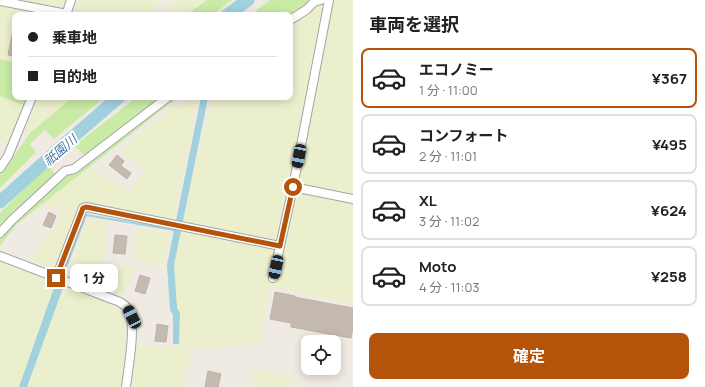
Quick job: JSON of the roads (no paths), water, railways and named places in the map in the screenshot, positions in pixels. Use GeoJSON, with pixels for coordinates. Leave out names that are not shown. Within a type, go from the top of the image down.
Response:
{"type":"FeatureCollection","features":[{"type":"Feature","properties":{"kind":"street"},"geometry":{"type":"LineString","coordinates":[[67,12],[70,0]]}},
{"type":"Feature","properties":{"kind":"street"},"geometry":{"type":"LineString","coordinates":[[273,278],[293,187],[325,0],[314,2],[306,10],[293,18]]}},
{"type":"Feature","properties":{"kind":"street"},"geometry":{"type":"LineString","coordinates":[[0,1],[56,12]]}},
{"type":"Feature","properties":{"kind":"street"},"geometry":{"type":"LineString","coordinates":[[0,168],[8,156],[31,100]]}},
{"type":"Feature","properties":{"kind":"street"},"geometry":{"type":"LineString","coordinates":[[0,233],[65,171],[74,169],[164,100]]}},
{"type":"Feature","properties":{"kind":"street"},"geometry":{"type":"LineString","coordinates":[[293,187],[353,199]]}},
{"type":"Feature","properties":{"kind":"street"},"geometry":{"type":"LineString","coordinates":[[56,278],[83,208],[86,207],[172,226],[280,246]]}},
{"type":"Feature","properties":{"kind":"street"},"geometry":{"type":"LineString","coordinates":[[0,256],[112,298],[122,303],[127,308],[132,317],[132,328],[126,387]]}},
{"type":"Feature","properties":{"kind":"water"},"geometry":{"type":"Polygon","coordinates":[[[200,100],[208,100],[174,265],[177,308],[180,313],[179,344],[173,344],[173,315],[170,310],[167,265],[200,100]]]}},
{"type":"Feature","properties":{"kind":"water"},"geometry":{"type":"Polygon","coordinates":[[[56,282],[64,285],[27,387],[19,387],[56,282]]]}},
{"type":"Feature","properties":{"kind":"waterway","name":"祇園川"},"geometry":{"type":"LineString","coordinates":[[231,12],[248,0]]}},
{"type":"Feature","properties":{"kind":"waterway","name":"祇園川"},"geometry":{"type":"LineString","coordinates":[[0,202],[116,100]]}},
{"type":"Feature","properties":{"kind":"waterway"},"geometry":{"type":"LineString","coordinates":[[63,275],[86,215],[174,230]]}}]}
